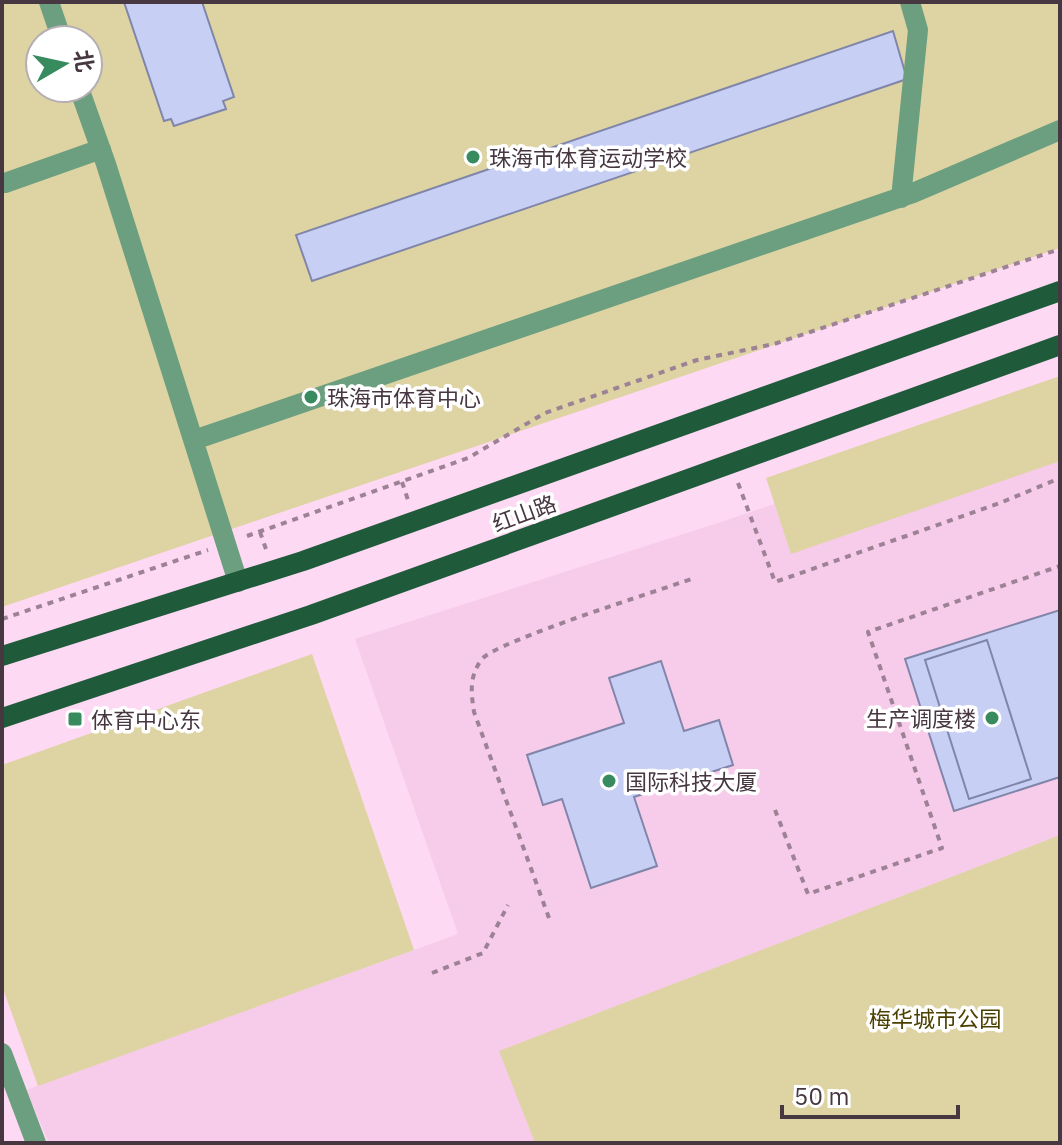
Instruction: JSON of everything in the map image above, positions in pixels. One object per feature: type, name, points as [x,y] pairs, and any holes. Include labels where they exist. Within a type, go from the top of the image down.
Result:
[{"type":"main road","name":"红山路","points":[[2,656],[303,561],[1060,291]]},
{"type":"main road","name":"红山路","points":[[2,718],[311,615],[1060,345]]},
{"type":"street","points":[[49,2],[57,24]]},
{"type":"street","points":[[901,198],[918,30],[910,2]]},
{"type":"street","points":[[85,104],[238,582]]},
{"type":"street","points":[[194,440],[901,198],[1060,130]]},
{"type":"street","points":[[5,183],[101,149]]},
{"type":"street","points":[[2,1053],[36,1143]]},
{"type":"path","points":[[2,619],[468,458],[524,424],[572,403],[697,360],[774,344],[1060,249]]},
{"type":"path","points":[[730,464],[775,582],[1000,503],[1060,478]]},
{"type":"path","points":[[775,810],[808,894],[942,848],[868,632],[1060,566]]},
{"type":"path","points":[[549,918],[474,712],[472,675],[484,656],[515,641],[694,578]]},
{"type":"path","points":[[432,973],[483,953],[508,905]]},
{"type":"shaded area","points":[[1060,408],[1060,835],[500,1051],[535,1143],[49,1143],[26,1090],[458,934],[355,639],[721,522]]},
{"type":"green space","name":"珠海市体育中心","points":[[2,2],[1060,2],[1060,248],[2,607]]},
{"type":"green space","points":[[1060,376],[1060,461],[791,554],[766,478]]},
{"type":"green space","points":[[312,654],[414,950],[38,1086],[2,986],[2,765]]},
{"type":"green space","name":"梅华城市公园","points":[[1060,835],[1060,1143],[535,1143],[499,1051]]},
{"type":"building","points":[[124,2],[202,2],[234,97],[223,101],[226,109],[174,126],[171,119],[164,121]]},
{"type":"building","points":[[893,31],[907,79],[312,281],[296,235]]},
{"type":"building","name":"生产调度楼","points":[[1060,610],[1060,777],[954,811],[905,659]]},
{"type":"building","points":[[987,640],[1031,779],[969,799],[925,660]]},
{"type":"building","name":"国际科技大厦","points":[[661,661],[684,731],[719,720],[733,765],[634,797],[657,866],[591,888],[562,799],[543,805],[527,755],[624,723],[609,678]]},
{"type":"place","name":"珠海市体育运动学校","points":[[473,157]]},
{"type":"place","name":"珠海市体育中心","points":[[311,397]]},
{"type":"place","name":"生产调度楼","points":[[992,718]]},
{"type":"place","name":"体育中心东","points":[[75,719]]},
{"type":"place","name":"国际科技大厦","points":[[609,781]]}]
